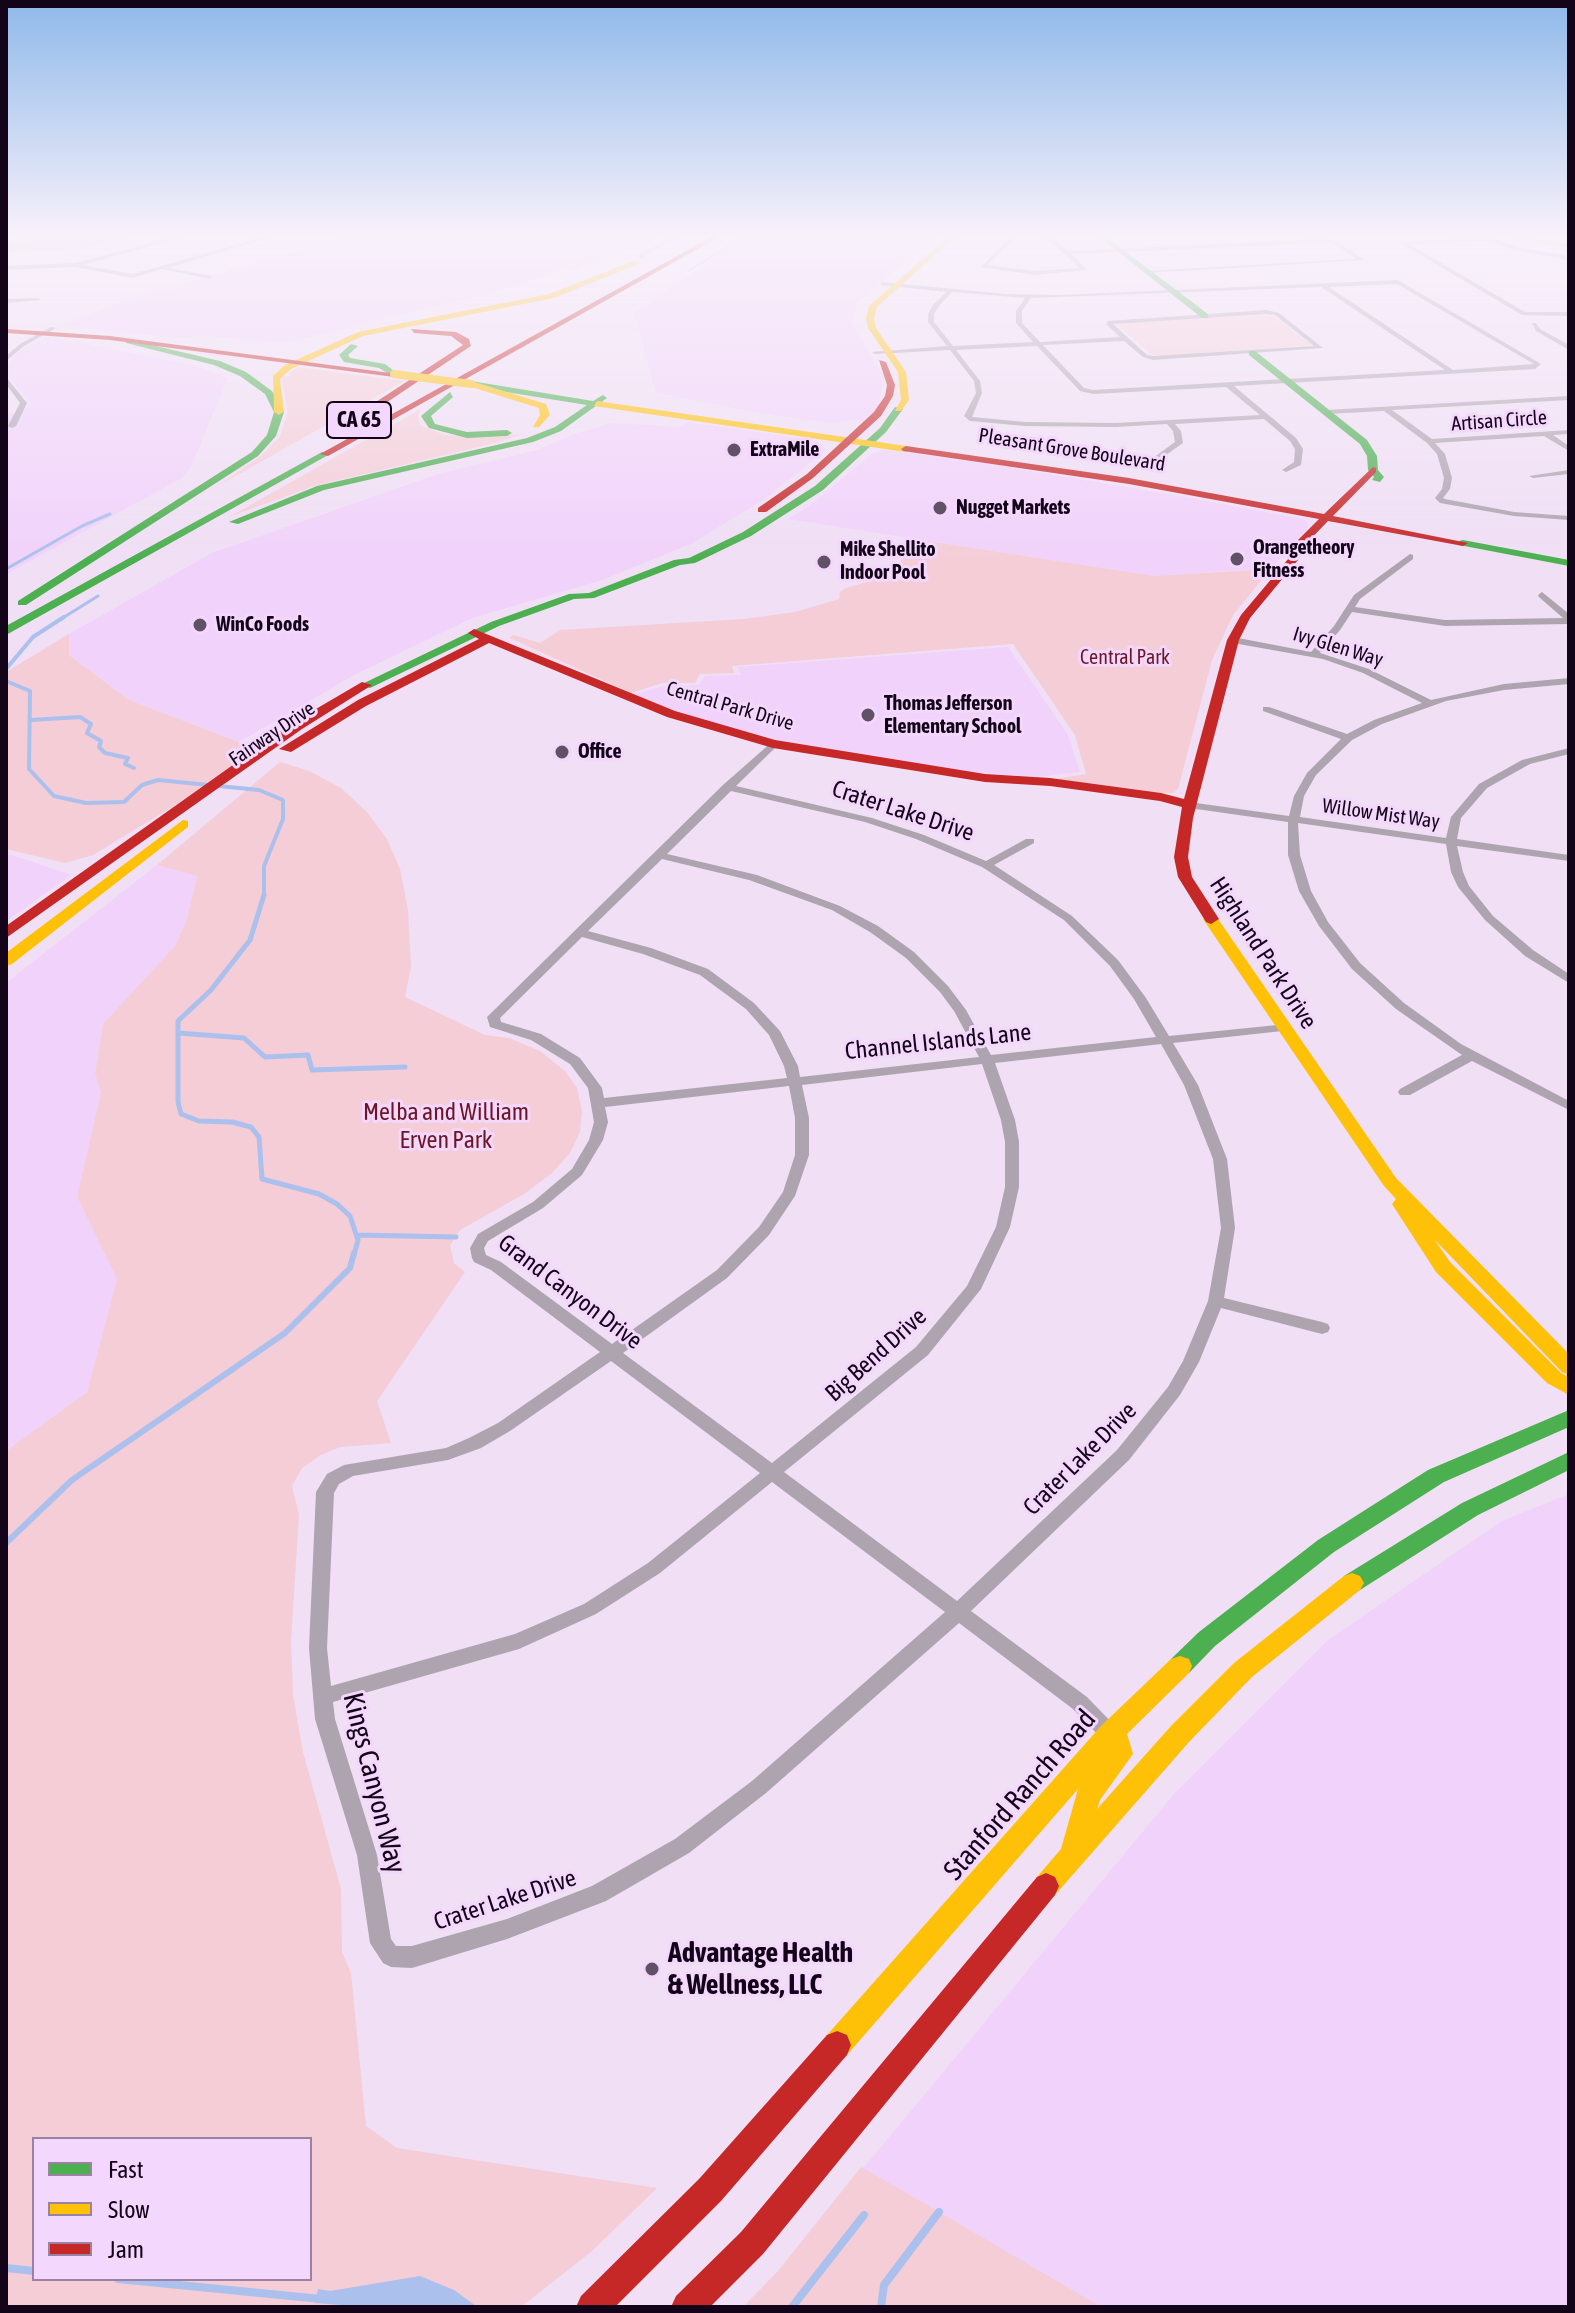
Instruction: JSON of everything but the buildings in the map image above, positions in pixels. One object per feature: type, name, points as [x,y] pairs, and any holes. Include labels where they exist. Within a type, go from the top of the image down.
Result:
[{"type":"main road","points":[[141,344],[217,363],[243,374],[269,393],[279,412]]},
{"type":"main road","points":[[154,344],[309,362],[339,344]]},
{"type":"main road","points":[[192,344],[493,389],[543,406],[545,415],[536,425]]},
{"type":"main road","points":[[14,608],[247,460],[271,436],[279,412],[276,378],[282,371],[359,344]]},
{"type":"main road","points":[[325,438],[458,353],[466,344]]},
{"type":"main road","name":"CA 65","points":[[14,608],[497,344]]},
{"type":"main road","name":"CA 65","points":[[6,631],[524,344]]},
{"type":"main road","name":"Fairway Drive","points":[[6,933],[204,801],[341,698],[392,670],[482,636],[573,596],[590,596],[684,562],[767,523],[819,488],[863,438],[883,408],[891,385],[879,344]]},
{"type":"main road","points":[[354,346],[343,355],[347,360],[382,366],[394,374]]},
{"type":"main road","name":"Highland Park Drive","points":[[1252,353],[1364,442],[1372,456],[1373,470],[1379,477],[1295,549],[1294,558],[1245,617],[1233,640],[1181,839],[1185,877],[1282,1027],[1390,1182],[1432,1254],[1554,1378],[1569,1387]]},
{"type":"main road","points":[[500,357],[494,365],[431,410],[426,416],[427,422],[444,431],[467,435],[504,433],[536,425],[586,399]]},
{"type":"main road","name":"Pleasant Grove Boulevard","points":[[493,389],[586,399],[1180,482],[1569,563]]},
{"type":"main road","points":[[46,609],[296,496],[364,476],[530,440],[558,429],[586,399]]},
{"type":"main road","name":"Fairway Drive","points":[[684,562],[718,544],[713,539],[778,500],[863,438]]},
{"type":"main road","name":"Pleasant Grove Boulevard","points":[[863,438],[1569,554]]},
{"type":"main road","points":[[1101,476],[1112,473],[1180,482]]},
{"type":"main road","points":[[713,539],[734,536],[767,523]]},
{"type":"main road","name":"Central Park Drive","points":[[482,636],[671,714],[773,744],[985,778],[1133,793],[1189,805]]},
{"type":"main road","name":"Fairway Drive","points":[[6,961],[204,801]]},
{"type":"main road","name":"Highland Park Drive","points":[[1390,1182],[1569,1367]]},
{"type":"main road","name":"Stanford Ranch Road","points":[[592,2307],[710,2190],[1110,1734],[1207,1639],[1326,1546],[1436,1476],[1569,1418]]},
{"type":"main road","points":[[687,2307],[752,2243],[1073,1854],[1180,1734],[1243,1670],[1361,1576],[1444,1524],[1569,1460]]},
{"type":"main road","points":[[1073,1854],[1088,1795],[1120,1754],[1118,1742],[1110,1734]]},
{"type":"street","points":[[6,359],[24,344]]},
{"type":"street","points":[[948,344],[977,381],[979,393],[968,416],[975,421],[1082,426],[1266,417]]},
{"type":"street","points":[[882,352],[1039,344],[1086,392],[1538,364],[1504,344]]},
{"type":"street","points":[[1132,344],[1145,356],[1153,358],[1321,347],[1317,344]]},
{"type":"street","points":[[1411,344],[1452,371]]},
{"type":"street","points":[[6,379],[24,403],[12,426]]},
{"type":"street","points":[[1227,384],[1299,449],[1298,463],[1286,470]]},
{"type":"street","name":"Artisan Circle","points":[[1327,412],[1569,398]]},
{"type":"street","points":[[1386,409],[1430,441],[1446,466],[1446,489],[1439,498],[1443,501],[1514,514],[1566,518],[1569,530]]},
{"type":"street","points":[[1156,460],[1179,443],[1180,438],[1169,422]]},
{"type":"street","name":"Artisan Circle","points":[[1430,441],[1569,432]]},
{"type":"street","points":[[1546,434],[1569,449]]},
{"type":"street","points":[[1533,476],[1569,472]]},
{"type":"street","points":[[1314,654],[1364,591],[1410,557]]},
{"type":"street","points":[[1542,595],[1569,620]]},
{"type":"street","points":[[1348,609],[1445,623],[1569,620]]},
{"type":"street","name":"Ivy Glen Way","points":[[1233,640],[1314,654],[1366,671],[1428,702]]},
{"type":"street","points":[[1569,681],[1504,687],[1428,702],[1391,716],[1348,738],[1312,773],[1299,796],[1292,820],[1294,855],[1312,907],[1356,966],[1400,1006],[1471,1056],[1569,1106]]},
{"type":"street","points":[[1266,709],[1348,738]]},
{"type":"street","points":[[599,1103],[595,1088],[575,1061],[563,1051],[493,1021],[498,1010],[773,744]]},
{"type":"street","points":[[1569,751],[1526,762],[1483,786],[1456,817],[1451,842],[1457,872],[1464,887],[1489,918],[1529,953],[1569,979]]},
{"type":"street","name":"Crater Lake Drive","points":[[391,1956],[412,1957],[507,1929],[577,1903],[643,1871],[682,1846],[798,1755],[957,1612],[1123,1455],[1153,1421],[1191,1362],[1216,1301],[1228,1228],[1223,1171],[1202,1107],[1127,979],[1084,932],[1049,904],[986,865],[920,837],[868,820],[727,787]]},
{"type":"street","name":"Willow Mist Way","points":[[1189,805],[1569,858]]},
{"type":"street","points":[[986,865],[1030,841]]},
{"type":"street","name":"Big Bend Drive","points":[[322,1697],[504,1646],[590,1609],[654,1568],[922,1351],[960,1308],[986,1268],[1003,1227],[1012,1187],[1008,1120],[986,1059],[960,1010],[944,989],[910,955],[874,929],[789,888],[659,855]]},
{"type":"street","points":[[580,933],[663,956],[704,972],[750,1006],[775,1034],[794,1081],[802,1118],[802,1155],[790,1193],[779,1212],[746,1252],[722,1274],[610,1353]]},
{"type":"street","name":"Channel Islands Lane","points":[[599,1103],[1282,1027]]},
{"type":"street","points":[[1405,1092],[1471,1056]]},
{"type":"street","name":"Grand Canyon Drive","points":[[599,1103],[601,1122],[596,1140],[577,1172],[538,1205],[483,1238],[477,1248],[479,1258],[496,1266],[1080,1703],[1110,1734]]},
{"type":"street","points":[[1216,1301],[1322,1328]]},
{"type":"street","name":"Kings Canyon Way","points":[[391,1956],[381,1943],[367,1855],[334,1757],[322,1697],[318,1648],[325,1492],[333,1479],[350,1470],[448,1454],[475,1443],[504,1427],[610,1353]]},
{"type":"shaded area","points":[[31,344],[86,344],[193,365],[228,378],[191,467],[182,478],[6,574],[6,414],[23,412],[31,404],[9,377],[8,367],[17,352]]},
{"type":"shaded area","points":[[643,344],[864,344],[884,376],[879,406],[866,422],[830,423],[771,415],[656,393]]},
{"type":"shaded area","points":[[687,422],[817,440],[826,450],[763,500],[691,544],[602,580],[472,618],[354,675],[239,742],[129,700],[69,655],[69,634],[212,553],[438,474],[537,450],[574,434],[612,423],[681,427]]},
{"type":"shaded area","points":[[887,450],[1197,499],[1298,518],[1307,521],[1308,528],[1271,568],[1154,576],[787,519],[808,507],[873,453]]},
{"type":"shaded area","name":"Thomas Jefferson Elementary School","points":[[1008,647],[1068,735],[1080,772],[1037,777],[967,772],[814,751],[691,718],[634,695],[660,687],[699,685],[705,676],[741,675],[738,667]]},
{"type":"shaded area","points":[[6,853],[71,875],[6,921]]},
{"type":"shaded area","points":[[157,865],[197,876],[187,919],[175,946],[103,1024],[95,1074],[101,1092],[77,1197],[117,1279],[87,1392],[6,1451],[6,983]]},
{"type":"shaded area","points":[[1569,1494],[1569,2307],[743,2307],[778,2271],[1175,1793],[1328,1640],[1502,1521]]},
{"type":"green space","points":[[1139,344],[1312,345],[1161,356],[1151,354]]},
{"type":"green space","points":[[298,367],[404,381],[218,486],[262,455],[280,436],[288,412],[283,376],[290,377],[289,373]]},
{"type":"green space","points":[[421,409],[418,416],[420,425],[445,435],[500,437],[526,433],[314,486],[229,517]]},
{"type":"green space","name":"Central Park","points":[[928,541],[1154,576],[1253,570],[1267,573],[1233,615],[1212,660],[1178,789],[1173,793],[1160,793],[1055,779],[1086,774],[1075,735],[1013,644],[732,666],[734,673],[700,674],[695,683],[662,683],[631,693],[510,638],[513,635],[540,643],[560,630],[744,619],[795,612],[839,599],[840,592],[846,588],[874,580]]},
{"type":"green space","points":[[69,634],[69,655],[129,700],[239,742],[244,757],[177,804],[93,855],[65,863],[6,849],[6,672]]},
{"type":"green space","name":"Melba and William Erven Park","points":[[280,762],[309,771],[341,788],[367,812],[387,839],[400,869],[408,910],[411,966],[405,997],[485,1035],[509,1038],[540,1051],[566,1072],[577,1088],[582,1111],[580,1132],[570,1153],[552,1173],[524,1194],[460,1230],[450,1245],[454,1263],[465,1272],[377,1401],[391,1443],[340,1447],[321,1455],[302,1468],[292,1486],[299,1515],[291,1640],[293,1695],[303,1752],[341,1889],[342,1952],[351,1973],[366,2126],[397,2148],[657,2188],[592,2251],[521,2307],[6,2307],[6,1451],[87,1392],[117,1279],[77,1197],[101,1092],[95,1074],[103,1024],[175,946],[187,919],[197,876],[157,865]]},
{"type":"green space","points":[[861,2167],[1101,2307],[743,2307],[778,2271]]},
{"type":"water","points":[[420,2276],[454,2290],[476,2306],[366,2307],[315,2303],[318,2289],[330,2291]]},
{"type":"waterway","points":[[6,569],[82,526],[110,514]]},
{"type":"waterway","points":[[61,619],[98,596]]},
{"type":"waterway","points":[[6,669],[33,637],[64,617]]},
{"type":"waterway","points":[[6,681],[30,691],[29,769],[54,796],[86,803],[124,802],[142,785],[158,780],[259,790],[283,800],[283,819],[264,866],[264,895]]},
{"type":"waterway","points":[[31,720],[80,717],[91,724],[87,733],[101,741],[99,747],[105,753],[128,758],[125,764],[134,768]]},
{"type":"waterway","points":[[178,1033],[178,1021],[211,990],[250,940],[264,895]]},
{"type":"waterway","points":[[178,1033],[244,1038],[265,1057],[308,1055],[312,1070],[405,1067]]},
{"type":"waterway","points":[[178,1033],[178,1102],[181,1114],[199,1121],[232,1122],[251,1127],[259,1137],[262,1179],[319,1194],[337,1204],[350,1216],[358,1240],[354,1255]]},
{"type":"waterway","points":[[357,1235],[456,1237]]},
{"type":"waterway","points":[[6,1543],[72,1480],[285,1333],[350,1268],[354,1253]]},
{"type":"waterway","points":[[881,2307],[884,2285],[939,2212]]},
{"type":"waterway","points":[[792,2307],[864,2215]]},
{"type":"waterway","points":[[6,2268],[32,2271]]},
{"type":"waterway","points":[[138,2281],[321,2299]]},
{"type":"traffic: fast","points":[[141,344],[217,363],[243,374],[269,393],[279,412]]},
{"type":"traffic: fast","points":[[354,346],[343,355],[347,360],[382,366],[394,374]]},
{"type":"traffic: fast","points":[[1252,353],[1364,442],[1372,456],[1373,470],[1379,477],[1377,480]]},
{"type":"traffic: fast","points":[[471,384],[597,404]]},
{"type":"traffic: fast","points":[[450,395],[426,416],[432,426],[467,435],[507,433]]},
{"type":"traffic: fast","points":[[234,522],[321,488],[530,440],[558,429],[603,398]]},
{"type":"traffic: fast","points":[[366,685],[495,624],[573,596],[590,596],[678,562],[691,561],[747,534],[819,488],[883,430],[898,409]]},
{"type":"traffic: fast","points":[[22,603],[255,454],[271,436],[279,412]]},
{"type":"traffic: fast","points":[[6,631],[325,454]]},
{"type":"traffic: fast","points":[[1463,543],[1569,563]]},
{"type":"traffic: fast","points":[[1180,1666],[1207,1639],[1326,1546],[1436,1476],[1569,1418]]},
{"type":"traffic: fast","points":[[1352,1583],[1470,1509],[1569,1460]]},
{"type":"traffic: slow","points":[[279,412],[276,378],[288,367],[339,344]]},
{"type":"traffic: slow","points":[[883,344],[902,372],[905,400],[898,409]]},
{"type":"traffic: slow","points":[[394,374],[471,384]]},
{"type":"traffic: slow","points":[[471,384],[543,406],[545,415],[536,425]]},
{"type":"traffic: slow","points":[[597,404],[906,449]]},
{"type":"traffic: slow","points":[[6,961],[183,824]]},
{"type":"traffic: slow","points":[[1211,919],[1390,1182],[1569,1367]]},
{"type":"traffic: slow","points":[[1401,1204],[1443,1267],[1554,1378],[1569,1387]]},
{"type":"traffic: slow","points":[[1046,1886],[1180,1734],[1243,1670],[1352,1583]]},
{"type":"traffic: slow","points":[[837,2045],[1110,1734],[1180,1666]]},
{"type":"traffic: slow","points":[[1074,1849],[1088,1795],[1120,1754],[1118,1742],[1110,1734]]},
{"type":"traffic: jam","points":[[157,344],[394,374]]},
{"type":"traffic: jam","points":[[365,413],[467,344]]},
{"type":"traffic: jam","points":[[325,454],[523,344]]},
{"type":"traffic: jam","points":[[762,510],[810,476],[878,414],[889,396],[891,385],[882,362]]},
{"type":"traffic: jam","points":[[906,449],[1129,481],[1463,543]]},
{"type":"traffic: jam","points":[[1211,919],[1185,877],[1181,857],[1186,818],[1233,640],[1245,617],[1294,558],[1295,549],[1373,470]]},
{"type":"traffic: jam","points":[[474,633],[671,714],[773,744],[985,778],[1050,782],[1161,797],[1189,805]]},
{"type":"traffic: jam","points":[[286,749],[362,703],[490,638]]},
{"type":"traffic: jam","points":[[6,933],[297,726],[366,685]]},
{"type":"traffic: jam","points":[[687,2307],[752,2243],[1046,1886]]},
{"type":"traffic: jam","points":[[592,2307],[710,2190],[837,2045]]},
{"type":"place","name":"ExtraMile","points":[[734,450]]},
{"type":"place","name":"Nugget Markets","points":[[940,508]]},
{"type":"place","name":"Orangetheory Fitness","points":[[1237,559]]},
{"type":"place","name":"Mike Shellito Indoor Pool","points":[[824,562]]},
{"type":"place","name":"WinCo Foods","points":[[200,625]]},
{"type":"place","name":"Thomas Jefferson Elementary School","points":[[868,715]]},
{"type":"place","name":"Office","points":[[562,752]]},
{"type":"place","name":"Advantage Health & Wellness, LLC","points":[[652,1969]]}]
